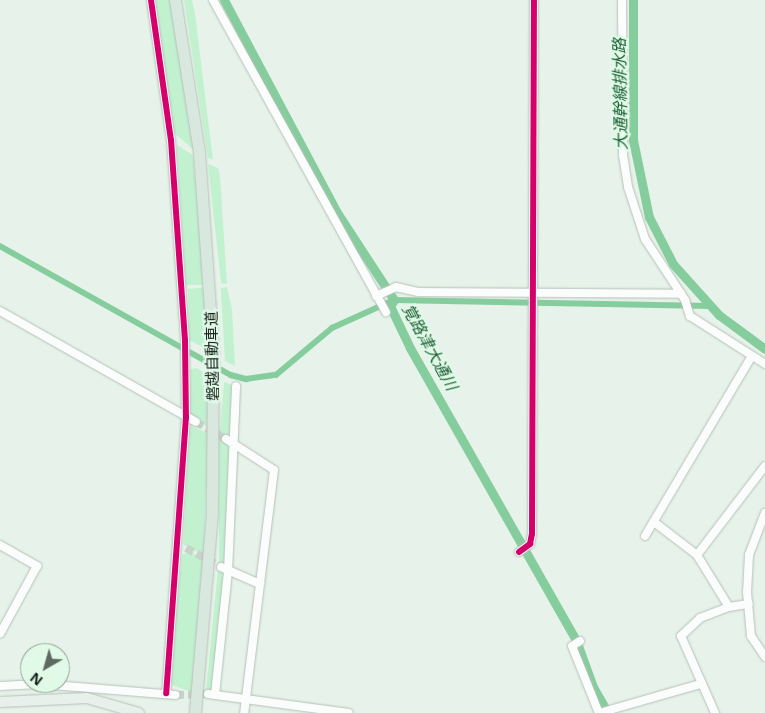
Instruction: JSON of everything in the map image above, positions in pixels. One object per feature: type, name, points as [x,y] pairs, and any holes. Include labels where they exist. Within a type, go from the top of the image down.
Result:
[{"type":"highway","name":"磐越自動車道","points":[[175,0],[199,152],[213,352],[208,575],[194,713]]},
{"type":"main road","points":[[0,702],[87,698],[139,713]]},
{"type":"street","points":[[151,0],[171,140],[185,343],[186,417],[166,694]]},
{"type":"street","points":[[213,0],[386,312]]},
{"type":"street","points":[[523,549],[532,308],[534,0]]},
{"type":"street","points":[[622,0],[623,155],[628,187],[645,238],[683,297],[689,312],[765,364]]},
{"type":"street","points":[[378,296],[393,288],[418,292],[683,297]]},
{"type":"street","points":[[0,311],[196,422]]},
{"type":"street","points":[[646,536],[752,356]]},
{"type":"street","points":[[236,386],[235,444],[228,571],[211,695],[349,713]]},
{"type":"street","points":[[226,439],[274,470],[244,713]]},
{"type":"street","points":[[697,555],[765,466]]},
{"type":"street","points":[[765,513],[749,555],[751,636],[765,657]]},
{"type":"street","points":[[654,522],[697,555],[728,606]]},
{"type":"street","points":[[178,544],[186,548]]},
{"type":"street","points":[[0,545],[37,566],[0,634]]},
{"type":"street","points":[[221,567],[260,584]]},
{"type":"street","points":[[715,713],[700,684],[681,636],[700,618],[728,606],[749,604]]},
{"type":"street","points":[[577,643],[582,678],[600,713],[700,684]]},
{"type":"street","points":[[0,686],[40,684],[176,695]]},
{"type":"green space","points":[[155,0],[172,0],[194,150],[174,133]]},
{"type":"green space","points":[[184,0],[192,0],[195,14],[213,160],[208,158]]},
{"type":"green space","points":[[177,145],[193,155],[205,285],[186,285]]},
{"type":"green space","points":[[208,164],[218,168],[220,176],[227,284],[221,283]]},
{"type":"green space","points":[[207,287],[210,351],[189,340],[188,289]]},
{"type":"green space","points":[[227,287],[232,309],[235,366],[225,361],[221,288]]},
{"type":"green space","points":[[196,368],[209,375],[208,427],[190,417],[189,370]]},
{"type":"green space","points":[[224,382],[235,386],[233,439],[220,432]]},
{"type":"green space","points":[[190,426],[208,433],[204,556],[183,544]]},
{"type":"green space","points":[[219,440],[230,446],[227,569],[219,564]]},
{"type":"green space","points":[[189,551],[204,559],[192,692],[169,684],[182,555]]},
{"type":"green space","points":[[218,568],[227,573],[213,692],[206,691]]},
{"type":"waterway","name":"覚路津大通川","points":[[224,0],[336,211],[394,300],[390,306],[410,348],[576,640],[593,687],[608,713]]},
{"type":"waterway","name":"大通幹線排水路","points":[[633,0],[633,140],[649,217],[673,264],[719,315],[765,349]]},
{"type":"waterway","points":[[0,246],[231,375],[246,379],[276,375],[332,328],[394,300],[711,306]]},
{"type":"tunnel","points":[[196,422],[226,439]]},
{"type":"tunnel","points":[[186,548],[221,567]]},
{"type":"tunnel","points":[[176,695],[208,694]]},
{"type":"cycle path","points":[[151,0],[171,140],[185,340],[186,417],[166,693]]},
{"type":"cycle path","points":[[519,552],[530,544],[532,534],[534,0]]}]
